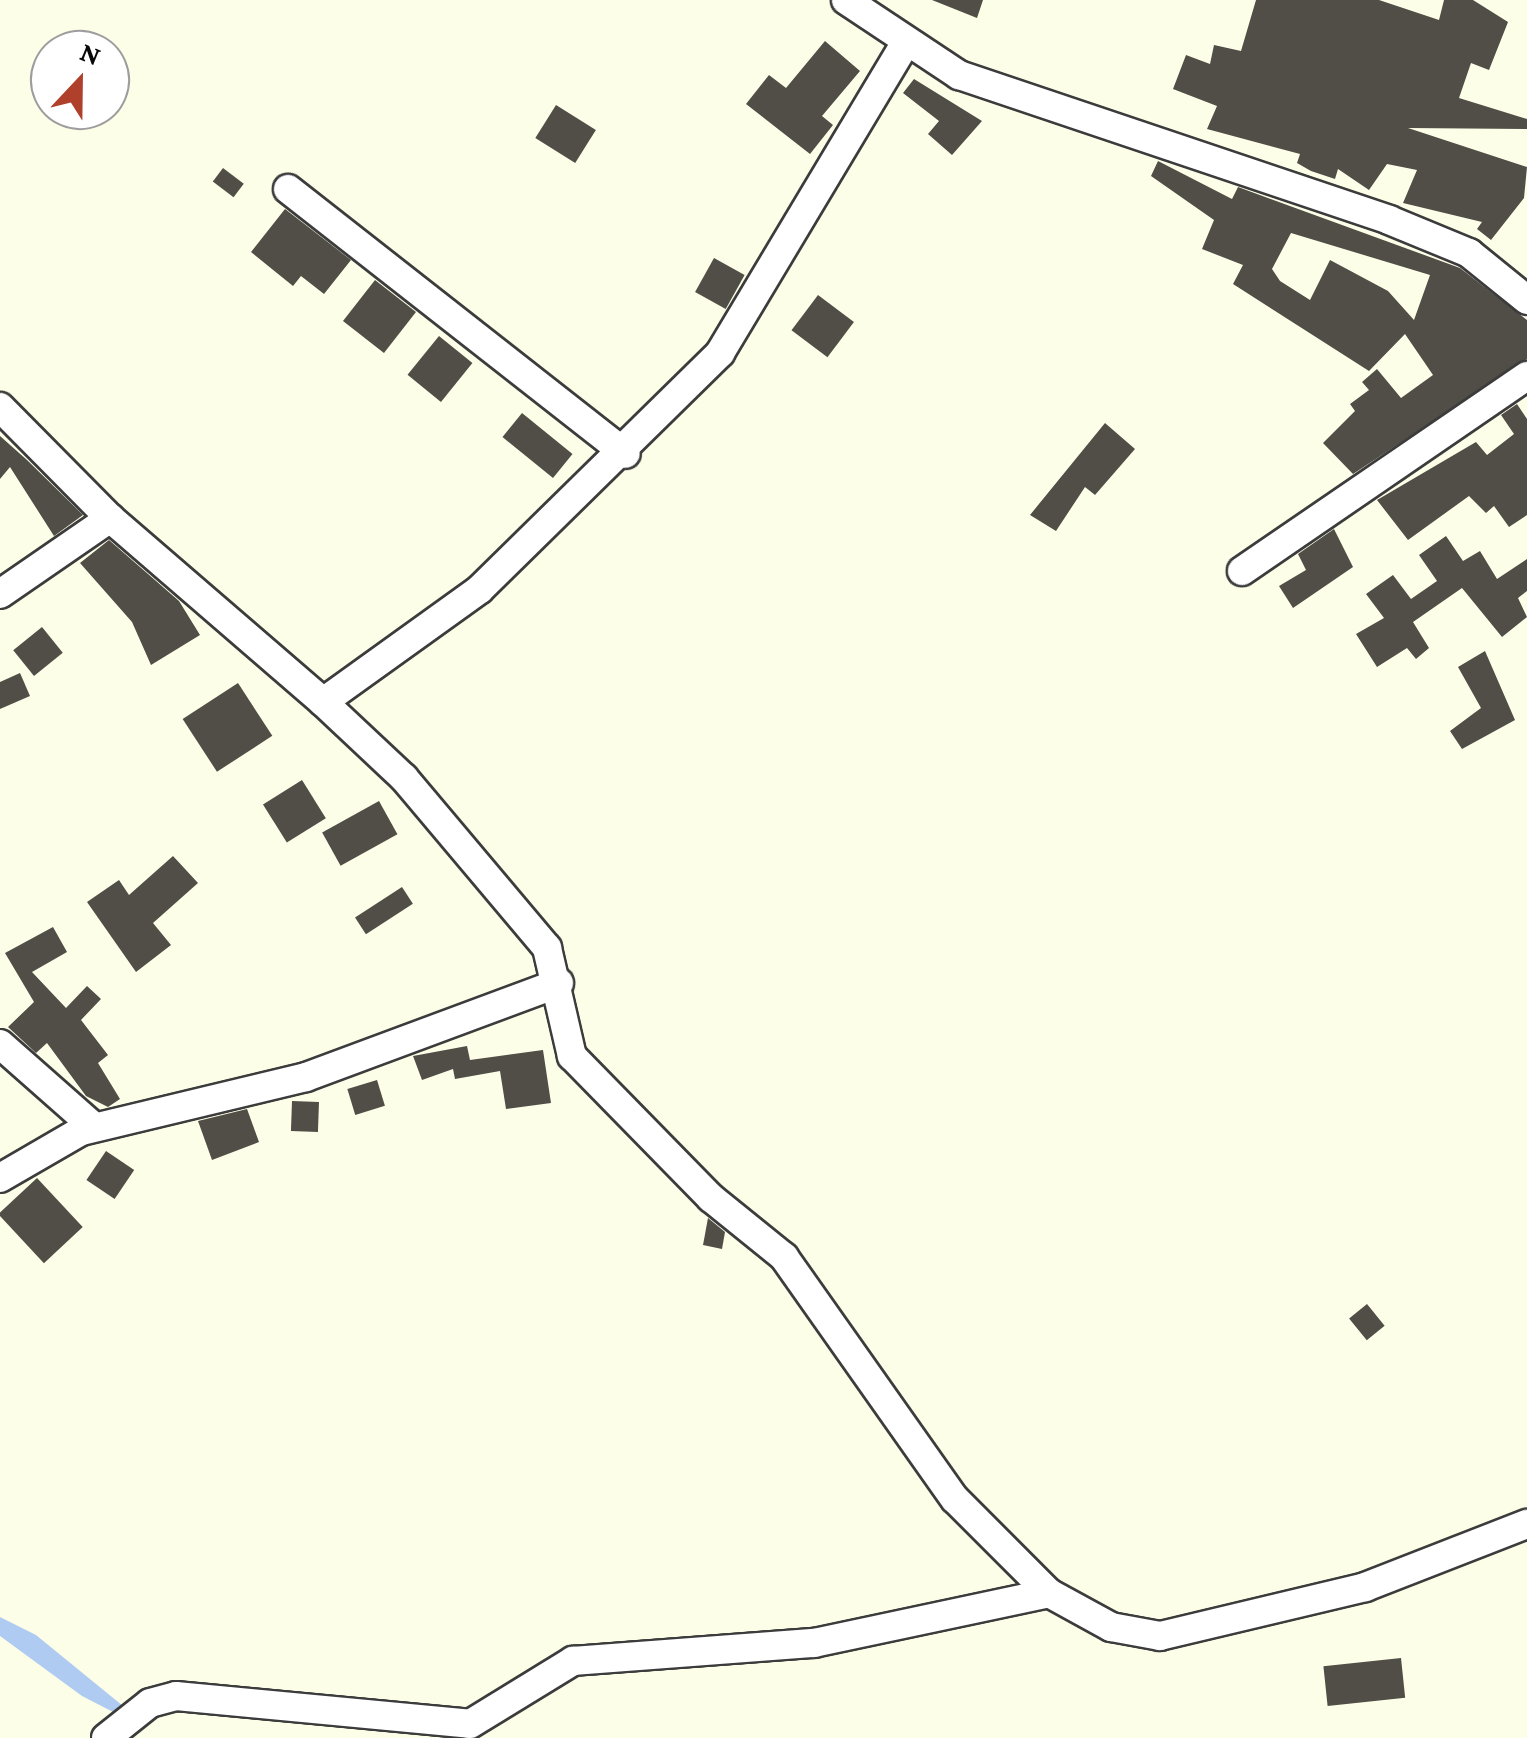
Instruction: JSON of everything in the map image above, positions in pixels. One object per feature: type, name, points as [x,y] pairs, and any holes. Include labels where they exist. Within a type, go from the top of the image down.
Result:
[{"type":"street","points":[[846,0],[904,46],[959,75],[1402,225],[1468,252],[1525,295]]},
{"type":"street","points":[[322,702],[480,589],[626,454],[720,353],[904,46]]},
{"type":"street","points":[[288,190],[626,454]]},
{"type":"street","points":[[1242,570],[1527,376]]},
{"type":"street","points":[[0,407],[110,518],[404,778],[520,913],[559,983],[572,1056],[711,1198],[784,1257],[955,1499],[1049,1593],[1112,1627],[1160,1636],[1366,1587],[1527,1524]]},
{"type":"street","points":[[0,594],[110,518]]},
{"type":"street","points":[[0,1178],[94,1127],[146,1122],[306,1077],[559,983]]},
{"type":"street","points":[[0,1044],[94,1127]]},
{"type":"street","points":[[106,1738],[150,1702],[176,1696],[470,1724],[573,1661],[814,1644],[1049,1593]]},
{"type":"water","points":[[0,1617],[36,1635],[123,1706],[117,1714],[82,1696],[0,1636]]},
{"type":"building","points":[[932,0],[983,0],[977,18]]},
{"type":"building","points":[[1256,0],[1379,0],[1439,20],[1444,0],[1473,0],[1508,22],[1489,70],[1471,63],[1459,98],[1527,119],[1527,129],[1408,128],[1527,167],[1524,198],[1491,240],[1477,229],[1482,222],[1403,203],[1417,170],[1387,164],[1369,190],[1338,169],[1335,179],[1311,171],[1297,163],[1300,154],[1207,129],[1217,106],[1173,89],[1186,55],[1210,64],[1214,45],[1241,51]]},
{"type":"building","points":[[825,41],[860,71],[822,116],[833,125],[810,154],[746,104],[769,75],[786,88]]},
{"type":"building","points":[[914,79],[982,121],[952,155],[928,134],[939,121],[903,93]]},
{"type":"building","points":[[556,105],[596,130],[575,163],[535,138]]},
{"type":"building","points":[[1158,161],[1232,199],[1238,187],[1460,268],[1527,320],[1527,359],[1353,474],[1323,443],[1355,411],[1350,404],[1369,390],[1362,382],[1377,369],[1401,398],[1433,375],[1405,334],[1369,371],[1233,284],[1243,265],[1202,249],[1214,220],[1151,176]],"holes":[[[1291,233],[1430,275],[1414,320],[1388,291],[1330,260],[1310,300],[1280,281],[1272,269]]]},
{"type":"building","points":[[223,168],[244,184],[234,197],[213,182]]},
{"type":"building","points":[[285,209],[351,260],[324,294],[301,276],[293,286],[251,252]]},
{"type":"building","points":[[714,258],[745,275],[726,309],[695,292]]},
{"type":"building","points":[[375,280],[416,312],[384,353],[343,321]]},
{"type":"building","points":[[818,295],[854,322],[827,357],[792,330]]},
{"type":"building","points":[[439,336],[472,363],[441,402],[408,375]]},
{"type":"building","points":[[1517,404],[1527,419],[1527,515],[1509,527],[1494,506],[1486,513],[1469,496],[1408,540],[1377,500],[1476,442],[1487,455],[1514,434],[1501,415]]},
{"type":"building","points":[[522,413],[573,454],[553,478],[502,437]]},
{"type":"building","points":[[1105,423],[1135,449],[1095,495],[1085,487],[1056,531],[1030,515]]},
{"type":"building","points":[[0,436],[83,515],[54,536],[10,467],[0,479]]},
{"type":"building","points":[[1334,529],[1353,567],[1293,608],[1279,586],[1306,570],[1298,554]]},
{"type":"building","points":[[1446,536],[1463,561],[1480,551],[1497,579],[1527,559],[1527,591],[1518,598],[1527,617],[1502,637],[1462,588],[1413,622],[1429,648],[1416,659],[1407,648],[1377,667],[1356,634],[1384,618],[1366,594],[1393,575],[1411,599],[1437,581],[1419,555]]},
{"type":"building","points":[[109,540],[179,601],[200,635],[151,665],[132,622],[80,563]]},
{"type":"building","points":[[42,627],[63,653],[34,676],[13,650]]},
{"type":"building","points":[[1485,651],[1515,720],[1462,749],[1450,731],[1481,708],[1458,667]]},
{"type":"building","points":[[20,673],[30,696],[0,709],[0,682]]},
{"type":"building","points":[[238,683],[272,736],[217,772],[183,719]]},
{"type":"building","points":[[302,780],[326,818],[287,843],[263,804]]},
{"type":"building","points":[[379,801],[397,834],[341,866],[322,833]]},
{"type":"building","points":[[173,856],[198,883],[153,923],[171,945],[136,972],[87,902],[119,880],[129,895]]},
{"type":"building","points":[[402,887],[413,904],[366,934],[355,917]]},
{"type":"building","points":[[53,927],[67,952],[32,972],[66,1008],[87,986],[101,999],[81,1020],[108,1055],[98,1063],[120,1099],[108,1107],[86,1096],[47,1043],[36,1053],[8,1027],[34,1002],[5,953]]},
{"type":"building","points":[[467,1046],[470,1060],[543,1050],[551,1103],[506,1109],[500,1071],[455,1079],[453,1069],[422,1080],[413,1056]]},
{"type":"building","points":[[377,1080],[385,1106],[355,1115],[347,1089]]},
{"type":"building","points":[[292,1101],[319,1102],[318,1132],[291,1131]]},
{"type":"building","points":[[247,1109],[259,1142],[212,1160],[198,1121]]},
{"type":"building","points":[[106,1151],[134,1170],[115,1199],[86,1180]]},
{"type":"building","points":[[37,1178],[83,1227],[44,1263],[0,1216]]},
{"type":"building","points":[[708,1218],[725,1232],[722,1249],[703,1245]]},
{"type":"building","points":[[1367,1304],[1385,1326],[1367,1340],[1349,1318]]},
{"type":"building","points":[[1401,1658],[1405,1698],[1328,1706],[1323,1666]]}]
